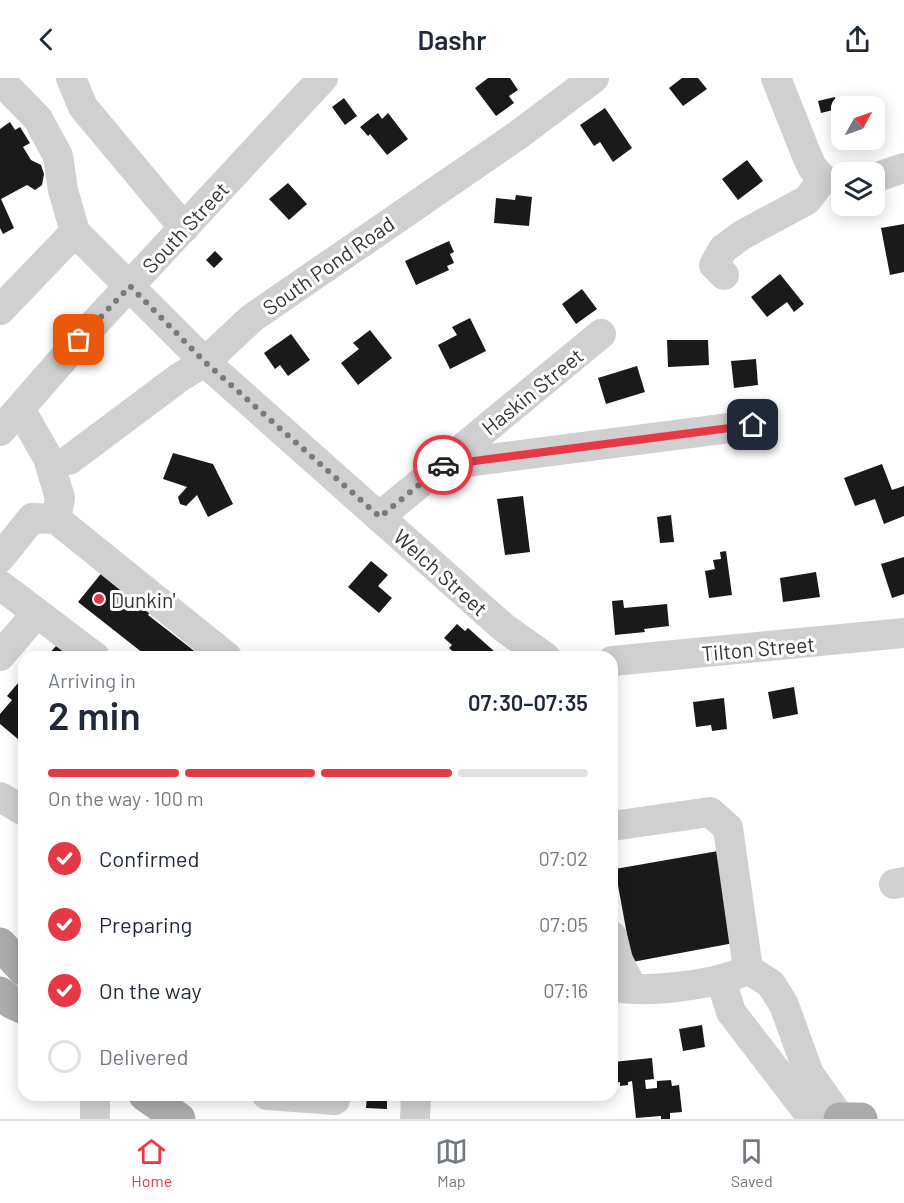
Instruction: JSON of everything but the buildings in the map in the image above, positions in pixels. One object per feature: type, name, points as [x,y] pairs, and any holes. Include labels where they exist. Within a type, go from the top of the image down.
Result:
[{"type":"main road","points":[[0,944],[18,964]]},
{"type":"main road","points":[[0,993],[18,1005]]},
{"type":"main road","points":[[154,1101],[179,1119]]},
{"type":"main road","points":[[841,1119],[861,1119]]},
{"type":"street","points":[[71,78],[83,107],[184,228]]},
{"type":"street","name":"South Street","points":[[0,431],[79,340],[323,78]]},
{"type":"street","name":"South Pond Road","points":[[69,460],[180,377],[205,362],[252,318],[518,135],[594,78]]},
{"type":"street","points":[[776,78],[812,167],[831,179]]},
{"type":"street","points":[[0,80],[38,119],[58,156],[63,190],[75,232],[0,310]]},
{"type":"street","points":[[885,174],[904,168]]},
{"type":"street","points":[[724,275],[714,265],[723,249],[742,235],[807,200],[831,181]]},
{"type":"street","name":"Welch Street","points":[[75,232],[205,362],[503,627],[537,651]]},
{"type":"street","name":"Haskin Street","points":[[380,517],[601,334]]},
{"type":"street","points":[[20,409],[48,458],[60,498],[56,519]]},
{"type":"street","points":[[442,465],[753,425]]},
{"type":"street","points":[[0,558],[32,518],[56,519],[220,651]]},
{"type":"street","points":[[0,585],[87,651]]},
{"type":"street","points":[[0,656],[37,613]]},
{"type":"street","name":"Tilton Street","points":[[618,660],[904,633]]},
{"type":"street","points":[[0,797],[18,808]]},
{"type":"street","points":[[618,825],[710,812],[728,828],[748,969],[771,984],[784,1005],[809,1074],[841,1119]]},
{"type":"street","points":[[618,960],[622,987],[677,987],[721,980],[748,969]]},
{"type":"street","points":[[721,980],[731,1012],[813,1119]]},
{"type":"street","points":[[94,1101],[95,1119]]},
{"type":"street","points":[[308,1101],[335,1105]]},
{"type":"street","points":[[415,1119],[416,1101]]},
{"type":"way so far","points":[[79,340],[130,286],[205,362],[380,517],[443,465]]},
{"type":"place","name":"Dunkin'","points":[[99,599]]},
{"type":"route","points":[[443,465],[753,425]]}]
